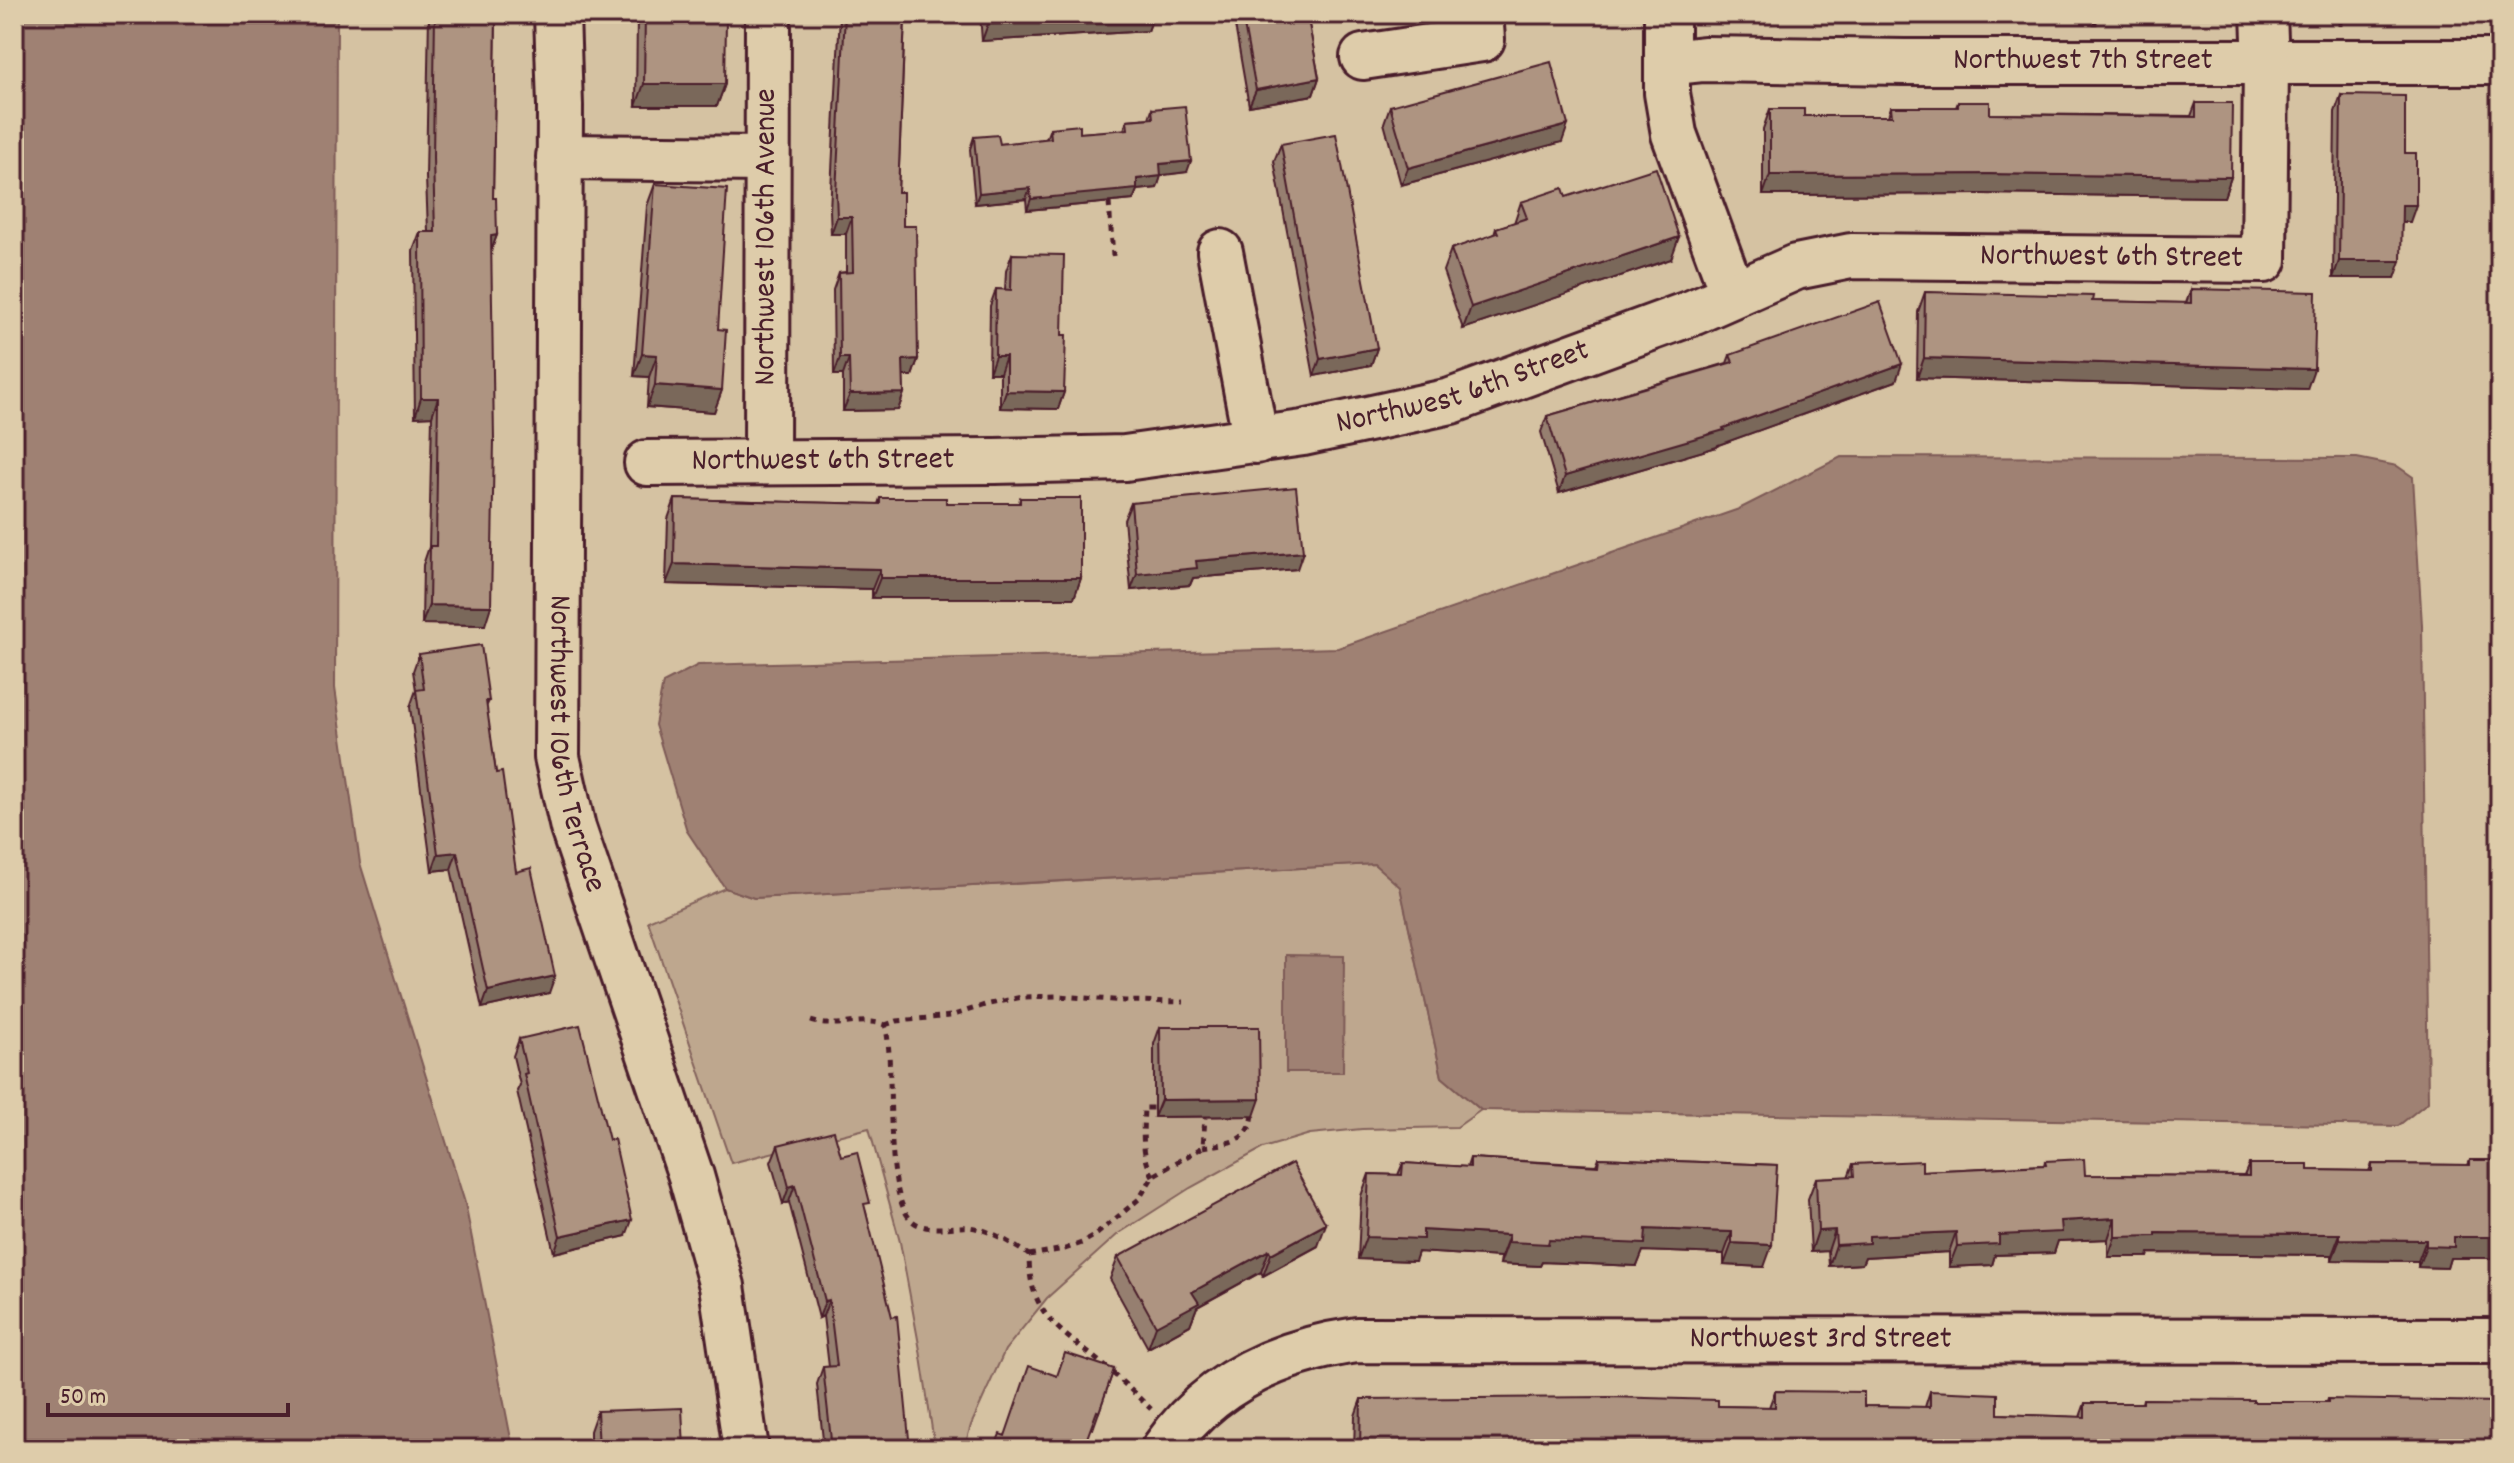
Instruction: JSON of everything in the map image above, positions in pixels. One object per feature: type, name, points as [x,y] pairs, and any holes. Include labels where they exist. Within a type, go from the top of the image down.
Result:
[{"type":"street","name":"Northwest 106th Terrace","points":[[557,14],[557,757],[573,828],[691,1176],[722,1286],[746,1449]]},
{"type":"street","name":"Northwest 106th Avenue","points":[[767,461],[768,14]]},
{"type":"street","points":[[1667,14],[1667,93],[1674,134],[1733,294]]},
{"type":"street","points":[[2264,14],[2266,63]]},
{"type":"street","points":[[1363,57],[1481,26]]},
{"type":"street","name":"Northwest 7th Street","points":[[1667,63],[1704,59],[2500,62]]},
{"type":"street","name":"Northwest 6th Street","points":[[647,463],[1125,458],[1303,433],[1451,401],[1694,312],[1796,267],[1851,256],[2264,260],[2266,63]]},
{"type":"street","points":[[559,157],[767,159]]},
{"type":"street","points":[[1220,252],[1256,441]]},
{"type":"street","name":"Northwest 3rd Street","points":[[1163,1432],[1252,1371],[1321,1345],[1357,1340],[2500,1341]]},
{"type":"path","points":[[1109,203],[1113,256]]},
{"type":"path","points":[[811,1021],[824,1025],[876,1022],[885,1025],[951,1016],[1022,997],[1184,1002]]},
{"type":"path","points":[[885,1025],[891,1050],[894,1175],[909,1219],[919,1225],[983,1230],[1029,1255],[1082,1243],[1139,1199],[1153,1176],[1203,1147],[1243,1137],[1253,1123],[1253,1105]]},
{"type":"path","points":[[1153,1176],[1144,1150],[1144,1108],[1154,1108]]},
{"type":"path","points":[[1203,1147],[1205,1117]]},
{"type":"path","points":[[1029,1255],[1031,1286],[1043,1312],[1107,1368],[1163,1432]]},
{"type":"shaded area","points":[[14,14],[337,14],[335,688],[360,863],[465,1203],[513,1449],[14,1449]]},
{"type":"shaded area","points":[[1841,457],[2357,458],[2397,466],[2413,477],[2422,625],[2428,1102],[2398,1126],[1481,1110],[1442,1077],[1400,887],[1374,864],[754,898],[725,888],[687,831],[655,725],[663,683],[698,665],[1338,648],[1739,509]]},
{"type":"shaded area","points":[[1374,864],[1400,886],[1442,1077],[1481,1110],[1457,1127],[1362,1129],[1310,1134],[1263,1148],[1190,1188],[1118,1234],[1047,1298],[1005,1350],[971,1425],[964,1449],[935,1449],[900,1242],[869,1128],[731,1163],[648,921],[725,888],[754,898]]},
{"type":"shaded area","points":[[1286,955],[1344,956],[1343,1072],[1286,1072]]},
{"type":"building","points":[[435,14],[496,14],[493,198],[496,198],[497,235],[491,236],[494,440],[491,606],[429,605],[430,546],[436,546],[438,398],[421,398],[420,232],[435,232]]},
{"type":"building","points":[[645,14],[719,14],[719,20],[726,20],[725,84],[644,84]]},
{"type":"building","points":[[845,14],[905,14],[898,192],[903,192],[903,226],[916,226],[918,359],[903,360],[904,393],[850,394],[849,358],[840,358],[839,273],[853,272],[852,217],[837,217],[836,193]]},
{"type":"building","points":[[988,14],[1154,14],[988,24]]},
{"type":"building","points":[[1242,14],[1307,14],[1319,78],[1256,90]]},
{"type":"building","points":[[1551,62],[1568,125],[1408,168],[1390,106]]},
{"type":"building","points":[[2341,95],[2405,96],[2405,153],[2416,153],[2416,205],[2402,205],[2401,261],[2339,261]]},
{"type":"building","points":[[1958,102],[1990,102],[1990,114],[2196,117],[2196,103],[2232,103],[2231,177],[1770,175],[1770,109],[1804,109],[1804,116],[1892,116],[1891,107],[1958,107]]},
{"type":"building","points":[[1185,106],[1191,161],[1160,164],[1161,176],[1137,179],[1137,189],[1031,199],[1030,188],[979,193],[974,137],[998,135],[1000,144],[1051,138],[1050,128],[1080,125],[1080,133],[1128,129],[1127,120],[1153,118],[1152,109]]},
{"type":"building","points":[[1336,134],[1377,348],[1320,359],[1281,144]]},
{"type":"building","points":[[1656,168],[1679,237],[1471,307],[1451,249],[1498,233],[1496,228],[1527,218],[1521,202],[1563,188],[1566,197]]},
{"type":"building","points":[[655,184],[727,189],[718,329],[726,330],[722,390],[655,385],[657,355],[642,354]]},
{"type":"building","points":[[1012,254],[1064,255],[1064,392],[1006,391],[1006,356],[995,356],[996,289],[1011,290]]},
{"type":"building","points":[[2191,289],[2316,292],[2314,369],[1924,358],[1925,292],[2093,296],[2092,301],[2191,303]]},
{"type":"building","points":[[1880,302],[1902,364],[1724,430],[1565,476],[1547,416],[1733,362],[1730,355]]},
{"type":"building","points":[[1296,487],[1303,552],[1196,561],[1197,568],[1137,574],[1131,503]]},
{"type":"building","points":[[880,498],[946,498],[946,503],[1020,503],[1020,498],[1081,498],[1081,578],[880,578],[880,569],[674,564],[675,499],[880,504]]},
{"type":"building","points":[[481,645],[496,773],[502,772],[516,872],[531,868],[555,976],[488,991],[457,852],[438,854],[416,690],[424,689],[419,654]]},
{"type":"building","points":[[580,1025],[609,1140],[614,1139],[632,1220],[560,1236],[519,1039]]},
{"type":"building","points":[[1160,1027],[1259,1027],[1260,1099],[1161,1100]]},
{"type":"building","points":[[834,1131],[841,1156],[857,1152],[870,1203],[864,1204],[892,1317],[897,1316],[910,1449],[832,1449],[823,1367],[837,1366],[829,1300],[825,1301],[795,1185],[789,1187],[778,1145]]},
{"type":"building","points":[[1470,1158],[1598,1166],[1599,1158],[1777,1165],[1772,1245],[1732,1243],[1732,1232],[1646,1229],[1645,1244],[1549,1240],[1548,1244],[1508,1242],[1509,1235],[1423,1230],[1423,1239],[1366,1237],[1369,1174],[1402,1175],[1403,1163],[1470,1167]]},
{"type":"building","points":[[2084,1159],[2085,1175],[2249,1176],[2249,1164],[2308,1164],[2308,1170],[2372,1171],[2372,1164],[2470,1165],[2470,1160],[2500,1160],[2500,1237],[2454,1237],[2454,1247],[2426,1246],[2426,1240],[2340,1239],[2340,1234],[2156,1233],[2156,1236],[2115,1237],[2115,1218],[2061,1221],[2062,1232],[1999,1235],[1999,1244],[1957,1246],[1956,1232],[1869,1236],[1869,1243],[1836,1245],[1835,1230],[1818,1231],[1816,1178],[1854,1176],[1853,1164],[1922,1161],[1922,1171],[2046,1165],[2045,1161]]},
{"type":"building","points":[[1292,1163],[1326,1224],[1271,1254],[1269,1250],[1192,1292],[1199,1303],[1156,1326],[1118,1257]]},
{"type":"building","points":[[1065,1353],[1114,1369],[1083,1449],[994,1449],[1000,1434],[1005,1436],[1029,1366],[1057,1376]]},
{"type":"building","points":[[1775,1391],[1864,1392],[1864,1406],[1930,1407],[1930,1391],[1998,1394],[1998,1414],[2085,1417],[2085,1403],[2143,1403],[2143,1399],[2500,1402],[2500,1449],[1360,1449],[1361,1399],[1610,1397],[1718,1400],[1718,1406],[1775,1407]]},
{"type":"building","points":[[682,1408],[684,1449],[599,1449],[597,1411]]}]
